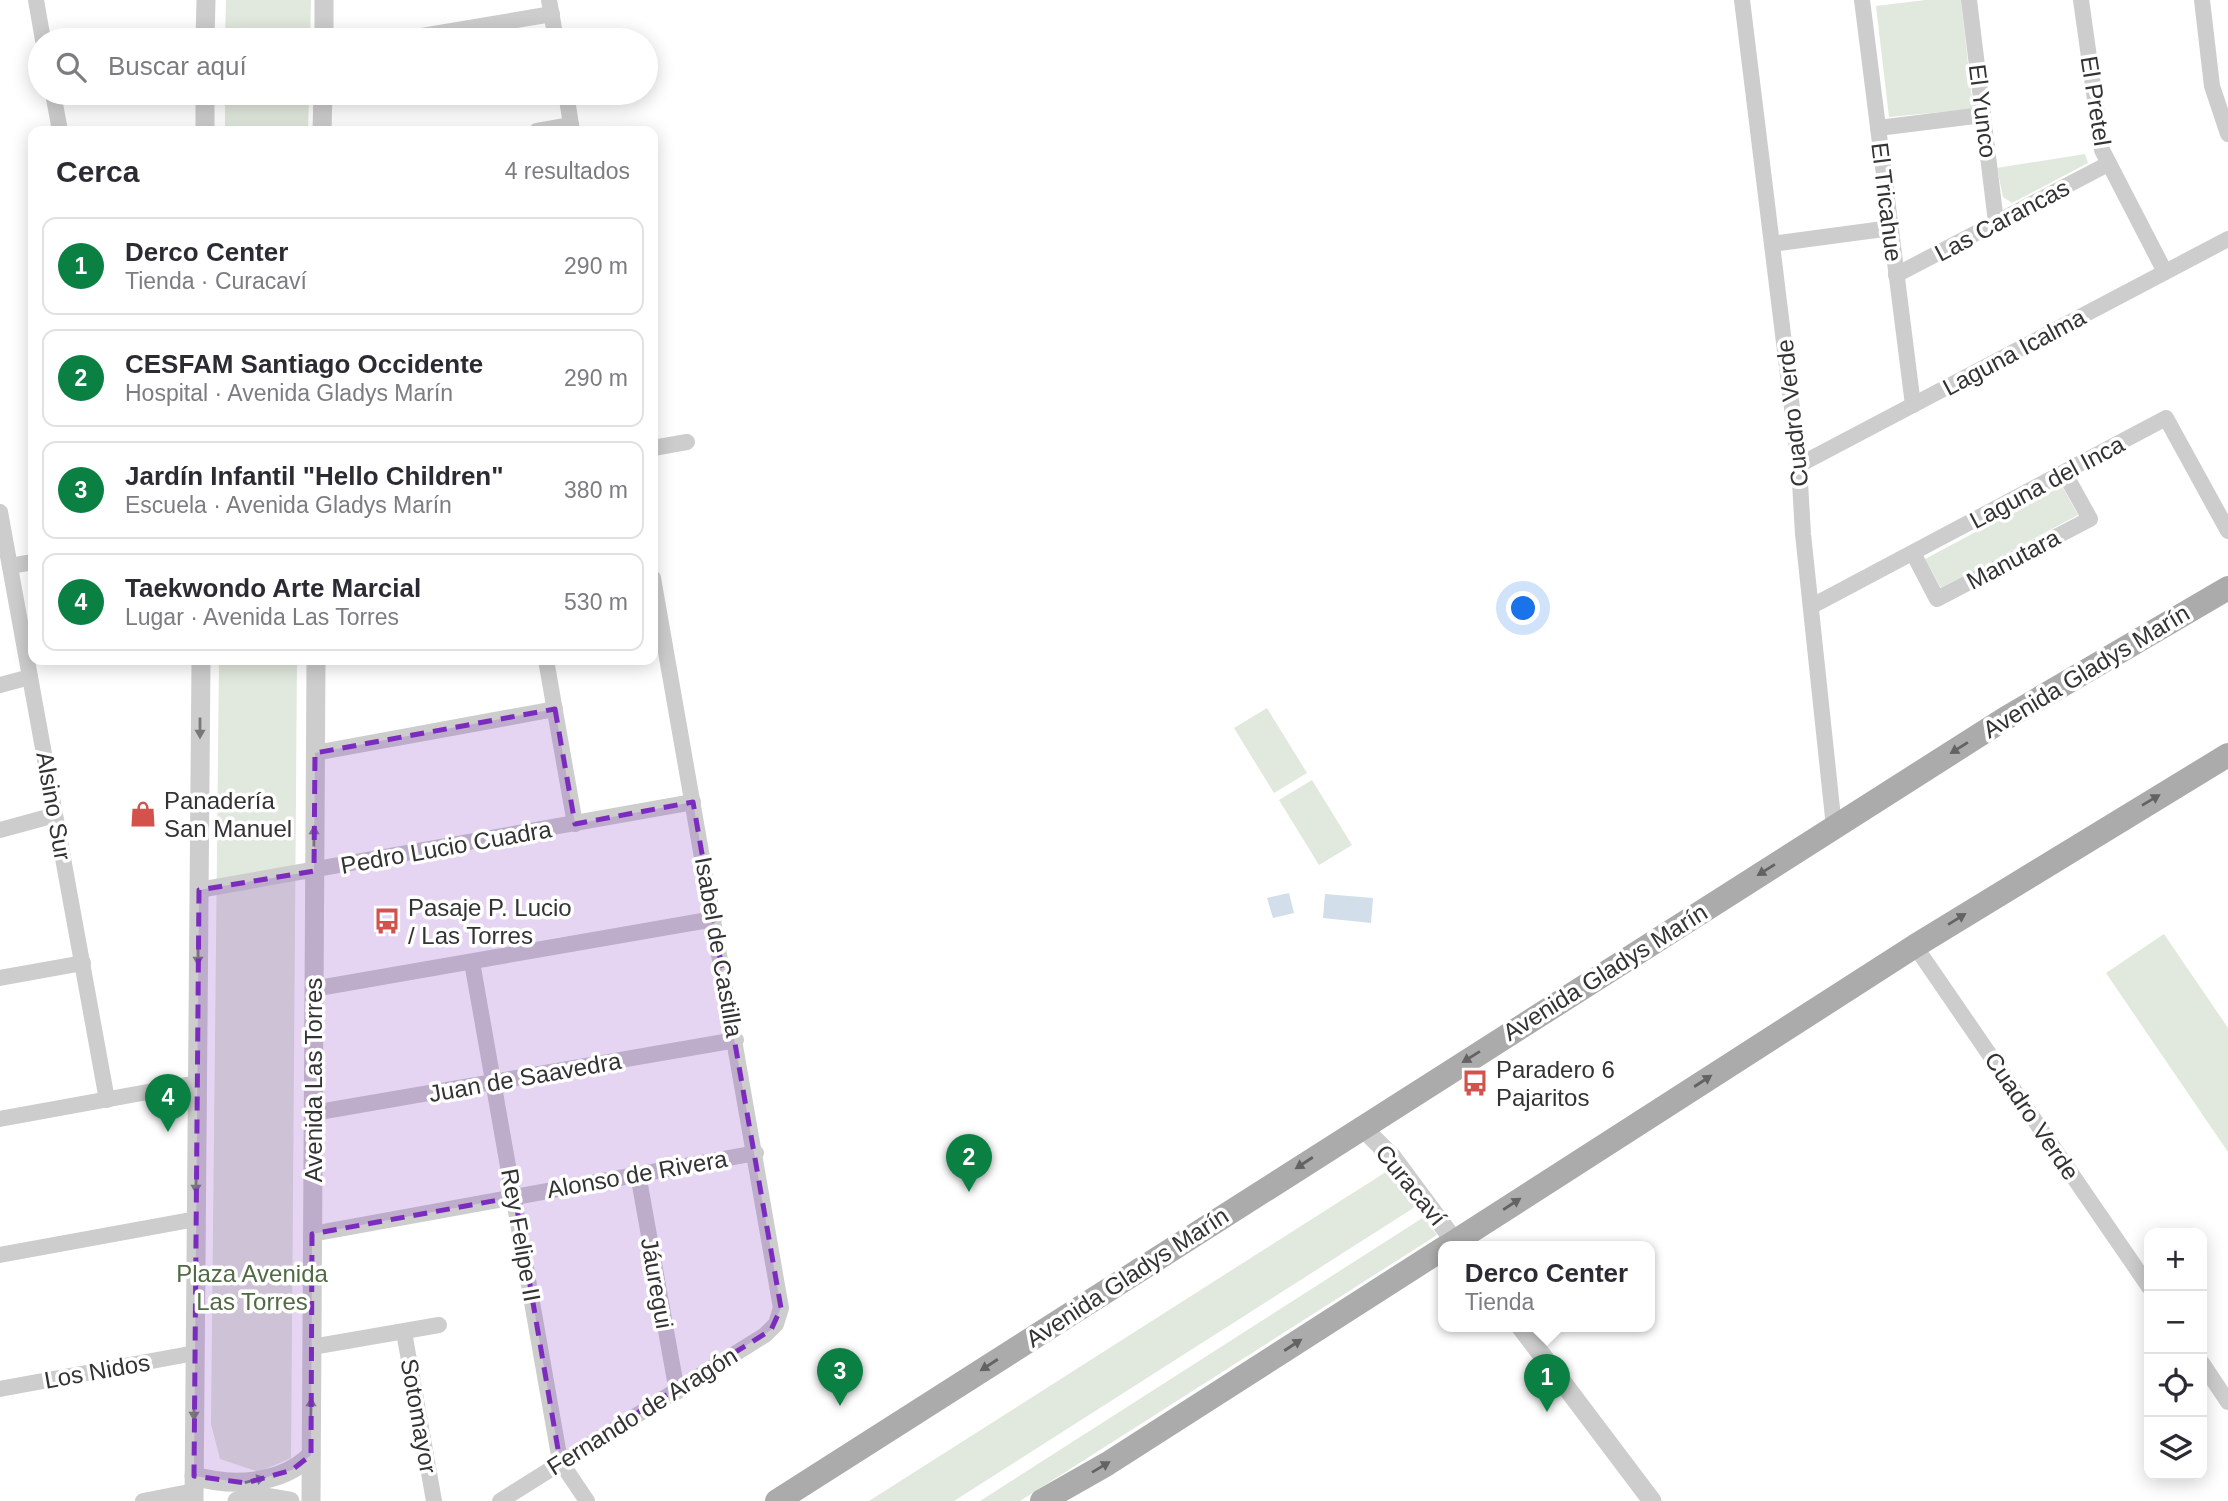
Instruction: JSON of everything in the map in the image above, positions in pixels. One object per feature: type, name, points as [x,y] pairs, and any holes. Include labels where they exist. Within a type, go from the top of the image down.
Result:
[{"type":"main road","name":"Avenida Gladys Marín","points":[[777,1501],[1361,1126],[1834,827],[2070,679],[2228,588]]},
{"type":"main road","points":[[1457,1241],[1915,946],[2228,755]]},
{"type":"main road","points":[[1042,1501],[1117,1458],[1438,1253]]},
{"type":"street","points":[[36,0],[41,28]]},
{"type":"street","points":[[205,28],[206,0]]},
{"type":"street","points":[[324,0],[324,28]]},
{"type":"street","name":"Cuadro Verde","points":[[1742,0],[1799,464],[1803,534],[1834,827]]},
{"type":"street","name":"El Tricahue","points":[[1862,0],[1913,405]]},
{"type":"street","name":"El Yunco","points":[[1969,0],[1997,222]]},
{"type":"street","name":"El Pretel","points":[[2081,0],[2099,139],[2108,164],[2165,272]]},
{"type":"street","points":[[2202,0],[2212,86],[2228,134]]},
{"type":"street","points":[[453,28],[550,7],[554,28]]},
{"type":"street","points":[[55,105],[59,126]]},
{"type":"street","points":[[205,105],[205,126]]},
{"type":"street","points":[[322,126],[323,105]]},
{"type":"street","points":[[568,105],[572,126]]},
{"type":"street","points":[[1878,128],[1983,115]]},
{"type":"street","name":"Las Carancas","points":[[1896,275],[2108,164]]},
{"type":"street","points":[[1772,244],[1891,228]]},
{"type":"street","name":"Laguna Icalma","points":[[1799,464],[2228,239]]},
{"type":"street","name":"Laguna del Inca","points":[[1812,606],[2166,418],[2228,531]]},
{"type":"street","points":[[658,447],[687,442]]},
{"type":"street","name":"Manutara","points":[[1913,553],[1937,599],[1961,587],[2090,519],[2065,474]]},
{"type":"street","name":"Alsino Sur","points":[[0,512],[2,538],[10,566],[107,1100]]},
{"type":"street","points":[[10,566],[28,563]]},
{"type":"street","name":"Isabel de Castilla","points":[[658,606],[781,1292],[779,1316]]},
{"type":"street","points":[[194,1489],[201,665]]},
{"type":"street","name":"Avenida Las Torres","points":[[311,1501],[316,665]]},
{"type":"street","points":[[547,665],[575,824]]},
{"type":"street","points":[[0,685],[30,677]]},
{"type":"street","points":[[315,753],[555,709]]},
{"type":"street","name":"Pedro Lucio Cuadra","points":[[199,890],[693,802]]},
{"type":"street","points":[[0,830],[55,815]]},
{"type":"street","points":[[313,989],[714,919]]},
{"type":"street","name":"Cuadro Verde","points":[[1915,946],[2144,1280]]},
{"type":"street","name":"Rey Felipe II","points":[[472,962],[560,1461],[587,1501]]},
{"type":"street","points":[[0,978],[83,963]]},
{"type":"street","name":"Juan de Saavedra","points":[[313,1113],[736,1040]]},
{"type":"street","points":[[0,1119],[197,1083]]},
{"type":"street","name":"Curacaví","points":[[1361,1126],[1392,1157],[1448,1241]]},
{"type":"street","name":"Alonso de Rivera","points":[[312,1234],[756,1153]]},
{"type":"street","name":"Jáuregui","points":[[638,1174],[677,1392]]},
{"type":"street","points":[[0,1255],[196,1219]]},
{"type":"street","name":"Fernando de Aragón","points":[[500,1501],[765,1335],[779,1316]]},
{"type":"street","points":[[312,1348],[439,1325]]},
{"type":"street","name":"Sotomayor","points":[[404,1332],[434,1501]]},
{"type":"street","points":[[1525,1332],[1652,1501]]},
{"type":"street","name":"Los Nidos","points":[[0,1389],[195,1353]]},
{"type":"street","points":[[2207,1370],[2228,1402]]},
{"type":"street","points":[[143,1501],[194,1489],[246,1483],[292,1470],[311,1455]]},
{"type":"street","points":[[237,1501],[267,1497],[290,1501]]},
{"type":"highlighted area","points":[[555,709],[575,824],[693,802],[781,1292],[781,1308],[771,1330],[560,1461],[515,1197],[312,1234],[311,1455],[292,1470],[246,1483],[194,1476],[199,890],[314,871],[315,753]]},
{"type":"green space","points":[[226,0],[311,0],[310,28],[225,28]]},
{"type":"green space","points":[[1925,0],[1961,0],[1973,109],[1889,117],[1876,6]]},
{"type":"green space","points":[[225,105],[309,105],[308,126],[225,126]]},
{"type":"green space","points":[[2085,154],[2088,163],[2012,203],[2003,197],[1997,168]]},
{"type":"green space","points":[[2062,486],[2078,515],[1941,588],[1925,559]]},
{"type":"green space","name":"Plaza Avenida Las Torres","points":[[219,665],[297,665],[291,1458],[259,1472],[220,1459],[211,1424]]},
{"type":"green space","points":[[1267,708],[1307,773],[1274,793],[1234,728]]},
{"type":"green space","points":[[1312,780],[1352,845],[1319,865],[1279,800]]},
{"type":"green space","points":[[2164,934],[2228,1028],[2228,1152],[2106,973]]},
{"type":"green space","points":[[1389,1170],[1415,1207],[954,1501],[869,1501]]},
{"type":"green space","points":[[1424,1217],[1437,1235],[1020,1501],[980,1501]]},
{"type":"shaded area","points":[[1289,893],[1294,913],[1273,918],[1267,898]]},
{"type":"shaded area","points":[[1325,894],[1373,898],[1371,923],[1323,918]]},
{"type":"place","name":"Panadería San Manuel","points":[[143,814]]},
{"type":"place","name":"Pasaje P. Lucio / Las Torres","points":[[387,921]]},
{"type":"place","name":"Paradero 6 Pajaritos","points":[[1475,1083]]},
{"type":"place","name":"Taekwondo Arte Marcial","points":[[168,1132]]},
{"type":"place","name":"CESFAM Santiago Occidente","points":[[969,1192]]},
{"type":"place","name":"Jardín Infantil \"Hello Children\"","points":[[840,1406]]},
{"type":"place","name":"Derco Center","points":[[1547,1412]]}]
